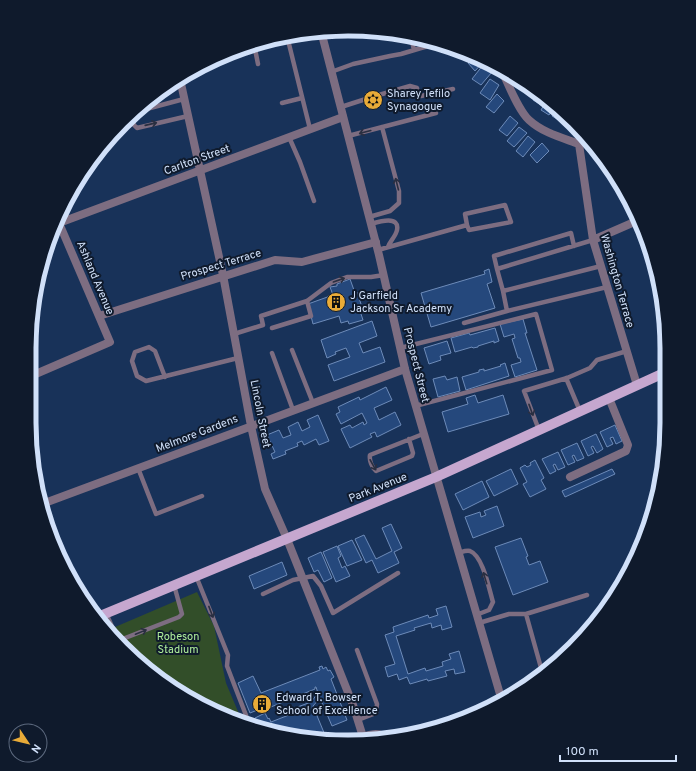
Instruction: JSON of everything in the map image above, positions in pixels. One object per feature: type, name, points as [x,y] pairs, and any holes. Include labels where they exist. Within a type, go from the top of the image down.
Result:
[{"type":"main road","name":"Park Avenue","points":[[102,615],[436,477],[660,375]]},
{"type":"street","name":"Prospect Street","points":[[322,38],[377,246],[415,406],[500,695]]},
{"type":"street","points":[[506,79],[528,120],[540,128],[579,144]]},
{"type":"street","name":"Lincoln Street","points":[[181,85],[223,275],[251,426],[265,489],[287,539],[353,705],[362,734]]},
{"type":"street","name":"Carlton Street","points":[[63,221],[343,117]]},
{"type":"street","name":"Washington Terrace","points":[[580,139],[579,144],[593,240],[601,266],[605,288],[637,385]]},
{"type":"street","points":[[593,240],[633,222]]},
{"type":"street","name":"Ashland Avenue","points":[[36,374],[110,342],[61,227]]},
{"type":"street","name":"Prospect Terrace","points":[[99,316],[223,275],[275,260],[302,262],[377,246]]},
{"type":"street","name":"Melmore Gardens","points":[[47,502],[405,369]]},
{"type":"street","points":[[570,477],[626,451],[628,445],[609,398]]},
{"type":"lane","points":[[288,42],[310,129]]},
{"type":"lane","points":[[412,43],[414,50]]},
{"type":"lane","points":[[331,72],[353,64],[426,46]]},
{"type":"lane","points":[[255,51],[258,64]]},
{"type":"lane","points":[[341,107],[410,86],[416,88],[418,95],[421,96],[453,89]]},
{"type":"lane","points":[[282,103],[302,98]]},
{"type":"lane","points":[[147,109],[184,99]]},
{"type":"lane","points":[[348,136],[436,114]]},
{"type":"lane","points":[[133,122],[137,128],[188,116]]},
{"type":"lane","points":[[370,221],[390,211],[399,203],[399,191],[382,127]]},
{"type":"lane","points":[[289,137],[314,201]]},
{"type":"lane","points":[[505,205],[511,222],[469,230],[467,225],[465,214],[505,205]]},
{"type":"lane","points":[[370,221],[389,220],[394,222],[398,227],[388,247]]},
{"type":"lane","points":[[377,246],[388,247],[467,225]]},
{"type":"lane","points":[[507,311],[494,256],[571,233],[574,246]]},
{"type":"lane","points":[[497,269],[593,240]]},
{"type":"lane","points":[[502,291],[601,266]]},
{"type":"lane","points":[[234,334],[263,325],[261,316],[307,302],[331,283],[347,277],[371,277],[384,275]]},
{"type":"lane","points":[[464,324],[507,311],[605,288]]},
{"type":"lane","points":[[272,328],[311,316],[307,302]]},
{"type":"lane","points":[[400,348],[536,314],[552,370],[415,406]]},
{"type":"lane","points":[[165,377],[155,351],[149,347],[135,352],[132,361],[137,376],[146,381],[165,377],[238,358]]},
{"type":"lane","points":[[292,350],[313,403]]},
{"type":"lane","points":[[539,430],[524,391],[566,378],[590,368],[597,360],[627,351]]},
{"type":"lane","points":[[272,353],[293,410]]},
{"type":"lane","points":[[566,378],[580,411]]},
{"type":"lane","points":[[409,440],[413,453],[412,456],[376,471],[374,469],[369,458],[370,455],[423,434]]},
{"type":"lane","points":[[138,468],[156,514],[202,496]]},
{"type":"lane","points":[[458,553],[467,551],[471,552],[480,560],[493,602],[489,610],[478,619]]},
{"type":"lane","points":[[263,594],[293,580],[313,576],[321,586],[333,613],[398,573]]},
{"type":"lane","points":[[196,576],[228,655],[227,666],[247,718]]},
{"type":"lane","points":[[122,639],[179,617],[182,614],[174,585]]},
{"type":"lane","points":[[478,619],[509,614],[526,614],[587,595]]},
{"type":"lane","points":[[106,613],[114,630]]},
{"type":"lane","points":[[526,614],[541,668]]},
{"type":"lane","points":[[357,650],[377,704],[376,713],[358,720]]},
{"type":"green space","name":"Robeson Stadium","points":[[197,592],[214,626],[226,683],[239,715],[210,703],[158,671],[127,644],[112,628]]},
{"type":"building","points":[[470,61],[480,65],[475,71],[468,63]]},
{"type":"building","points":[[482,66],[492,72],[481,85],[472,79]]},
{"type":"building","points":[[490,79],[499,85],[490,100],[480,93]]},
{"type":"building","points":[[497,94],[504,101],[494,113],[486,107]]},
{"type":"building","points":[[535,98],[542,103],[541,105],[533,100]]},
{"type":"building","points":[[544,105],[552,111],[549,115],[541,110]]},
{"type":"building","points":[[554,113],[561,120],[560,121],[552,116]]},
{"type":"building","points":[[510,116],[518,123],[507,136],[499,130]]},
{"type":"building","points":[[519,127],[527,133],[514,147],[507,141]]},
{"type":"building","points":[[528,136],[535,142],[523,157],[516,151]]},
{"type":"building","points":[[542,143],[549,151],[537,163],[530,155]]},
{"type":"building","points":[[489,269],[492,282],[487,284],[495,308],[431,327],[421,293],[485,274],[484,271]]},
{"type":"building","name":"J Garfield Jackson Sr Academy","points":[[350,279],[361,304],[358,305],[363,320],[349,324],[348,321],[341,323],[339,316],[313,324],[308,304],[333,295],[330,287],[337,286],[337,284]]},
{"type":"building","points":[[523,319],[527,333],[525,333],[537,370],[515,377],[511,365],[521,362],[520,358],[518,358],[512,339],[515,338],[514,334],[504,337],[500,324]]},
{"type":"building","points":[[372,321],[377,336],[359,343],[363,353],[380,347],[385,362],[334,381],[328,365],[350,357],[346,348],[335,352],[336,354],[327,358],[321,340]]},
{"type":"building","points":[[495,328],[499,341],[494,343],[494,341],[478,347],[472,347],[455,352],[451,338],[469,333],[470,335]]},
{"type":"building","points":[[447,341],[451,353],[440,356],[441,360],[429,364],[424,348]]},
{"type":"building","points":[[505,363],[509,376],[466,390],[462,377],[479,372],[479,370],[484,369],[484,371],[501,366],[500,365]]},
{"type":"building","points":[[445,376],[447,380],[457,377],[460,391],[438,397],[433,379]]},
{"type":"building","points":[[386,387],[392,400],[374,408],[379,420],[395,412],[401,425],[377,437],[375,432],[370,434],[372,437],[350,448],[341,429],[350,425],[352,428],[363,422],[364,425],[367,423],[362,413],[341,424],[336,414],[340,412],[338,407],[359,397],[360,400]]},
{"type":"building","points":[[475,395],[478,403],[503,395],[509,414],[448,432],[442,412],[468,404],[466,398]]},
{"type":"building","points":[[318,415],[329,441],[319,445],[316,439],[304,445],[302,441],[297,443],[298,446],[285,451],[286,454],[273,459],[271,454],[275,452],[267,435],[279,430],[283,438],[291,435],[288,427],[298,422],[302,431],[310,427],[307,420]]},
{"type":"building","points":[[615,425],[622,441],[616,444],[613,437],[610,438],[613,444],[607,447],[600,432]]},
{"type":"building","points":[[596,434],[603,449],[597,453],[593,446],[591,447],[594,453],[588,456],[581,441]]},
{"type":"building","points":[[577,443],[584,458],[577,461],[574,455],[572,456],[575,462],[568,465],[561,450]]},
{"type":"building","points":[[558,452],[565,467],[558,470],[555,464],[553,465],[556,471],[550,474],[542,459]]},
{"type":"building","points":[[535,460],[544,478],[541,480],[546,489],[530,497],[523,484],[527,482],[520,468],[525,465],[527,467],[531,465],[530,463]]},
{"type":"building","points":[[511,469],[518,484],[494,496],[486,481]]},
{"type":"building","points":[[612,469],[615,474],[565,497],[562,491]]},
{"type":"building","points":[[482,481],[489,497],[463,510],[455,494]]},
{"type":"building","points":[[497,506],[504,526],[473,538],[465,517],[480,512],[481,517],[486,515],[484,511]]},
{"type":"building","points":[[391,524],[402,548],[394,552],[399,563],[378,573],[372,560],[366,563],[355,539],[364,535],[376,559],[392,551],[382,528]]},
{"type":"building","points":[[521,538],[528,556],[526,557],[529,565],[540,561],[548,582],[513,595],[495,547]]},
{"type":"building","points":[[352,540],[362,560],[347,566],[338,546]]},
{"type":"building","points":[[337,546],[341,556],[338,558],[342,568],[345,566],[350,576],[336,582],[323,552]]},
{"type":"building","points":[[321,552],[332,578],[324,582],[318,570],[314,572],[308,558]]},
{"type":"building","points":[[282,562],[287,575],[254,589],[249,576]]},
{"type":"building","points":[[446,606],[452,627],[442,630],[441,625],[432,628],[431,623],[414,628],[415,630],[396,636],[408,674],[425,668],[426,671],[443,666],[442,662],[451,659],[449,654],[459,651],[465,672],[455,674],[454,669],[445,671],[447,676],[428,681],[427,679],[410,684],[407,677],[399,680],[397,674],[388,677],[385,667],[395,664],[385,635],[394,632],[393,627],[428,615],[429,618],[438,615],[436,609]]},
{"type":"building","name":"Edward T. Bowser School of Excellence","points":[[322,666],[323,669],[326,667],[328,671],[330,670],[334,677],[331,679],[347,720],[332,726],[320,698],[313,706],[324,734],[287,729],[256,721],[255,718],[265,713],[271,722],[294,713],[292,709],[311,702],[318,693],[316,687],[315,689],[266,709],[265,707],[250,713],[238,683],[253,676],[261,693],[320,670],[319,667]]},
{"type":"place","name":"Sharey Tefilo Synagogue","points":[[373,100]]},
{"type":"place","name":"J Garfield Jackson Sr Academy","points":[[336,302]]},
{"type":"place","name":"Edward T. Bowser School of Excellence","points":[[262,704]]}]
